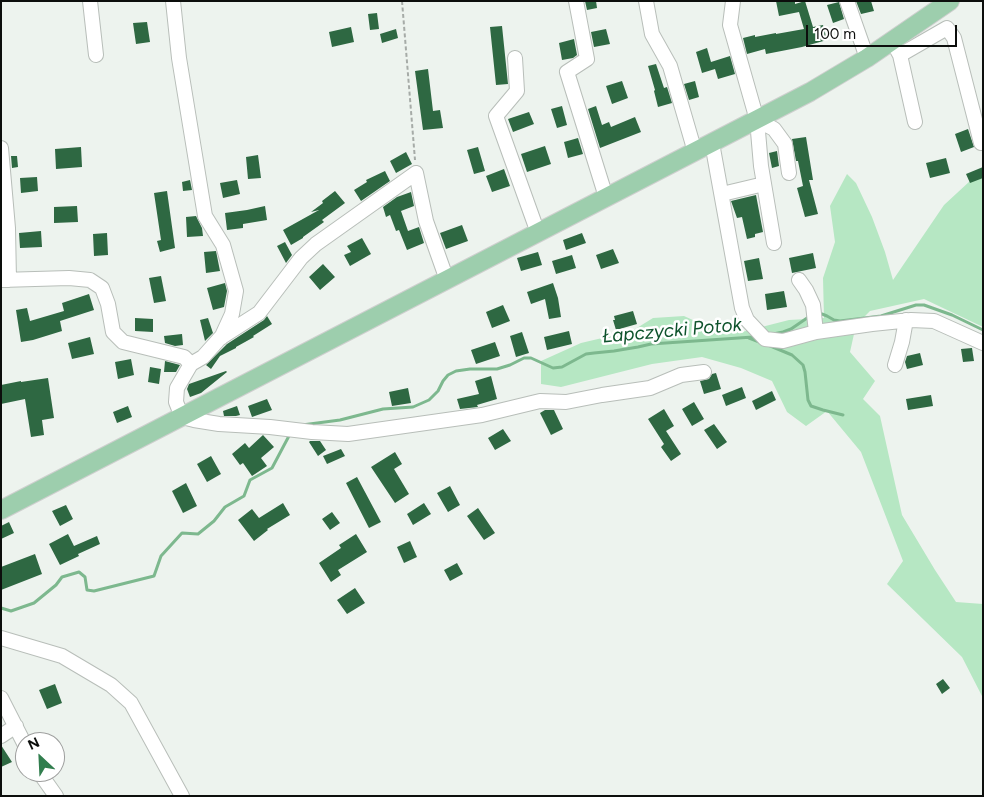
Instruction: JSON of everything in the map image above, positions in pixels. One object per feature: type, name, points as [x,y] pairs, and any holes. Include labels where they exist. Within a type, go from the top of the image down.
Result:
[{"type":"main road","points":[[1,510],[757,120],[867,58],[896,48],[950,1]]},
{"type":"street","points":[[90,1],[96,55]]},
{"type":"street","points":[[173,1],[179,58],[205,216],[224,244],[236,291],[232,314],[220,338]]},
{"type":"street","points":[[576,1],[587,59],[567,72],[606,197]]},
{"type":"street","points":[[646,1],[652,34],[670,66],[695,152]]},
{"type":"street","points":[[733,1],[730,25],[757,120],[761,166],[774,243]]},
{"type":"street","points":[[848,1],[867,58]]},
{"type":"street","points":[[915,122],[896,48],[947,28],[954,38],[981,143]]},
{"type":"street","points":[[515,58],[516,91],[496,116],[538,233]]},
{"type":"street","points":[[757,120],[774,129],[785,144],[790,172]]},
{"type":"street","points":[[712,143],[742,308],[747,320],[765,339],[783,341],[816,332],[906,320],[934,321],[983,343]]},
{"type":"street","points":[[1,148],[8,228],[5,280],[69,278],[90,280],[102,288],[108,304],[113,332],[123,342],[184,357],[191,364]]},
{"type":"street","points":[[447,280],[426,221],[416,173],[316,244],[301,258],[259,312],[220,338],[203,357],[191,364],[177,388],[176,402],[182,417],[219,424],[348,434],[482,415],[540,401],[566,402],[650,388],[681,375],[704,372]]},
{"type":"street","points":[[722,194],[764,184]]},
{"type":"street","points":[[799,280],[813,305],[816,332]]},
{"type":"street","points":[[895,365],[906,320]]},
{"type":"street","points":[[1,638],[62,656],[111,685],[131,702],[182,796]]},
{"type":"street","points":[[1,698],[19,732]]},
{"type":"street","points":[[1,736],[16,726]]},
{"type":"street","points":[[46,782],[56,796]]},
{"type":"path","points":[[402,1],[416,173]]},
{"type":"green space","points":[[983,169],[983,327],[924,299],[870,311],[856,325],[850,352],[875,381],[863,399],[880,416],[902,515],[956,602],[983,604],[983,698],[962,657],[887,584],[903,561],[861,452],[827,411],[806,426],[787,412],[772,381],[741,368],[702,357],[652,364],[561,387],[541,384],[541,361],[581,343],[632,331],[653,318],[684,316],[706,326],[742,332],[789,320],[824,318],[823,278],[835,242],[830,206],[847,174],[856,183],[872,217],[893,280],[944,205]]},
{"type":"building","points":[[585,1],[596,1],[597,8],[587,10]]},
{"type":"building","points":[[776,1],[795,1],[795,4],[805,1],[813,27],[823,25],[827,40],[766,54],[765,49],[747,54],[743,38],[804,29],[799,12],[779,16]]},
{"type":"building","points":[[856,1],[871,1],[874,11],[861,14]]},
{"type":"building","points":[[839,2],[844,19],[833,23],[827,5]]},
{"type":"building","points":[[377,13],[379,29],[370,30],[368,14]]},
{"type":"building","points":[[147,22],[150,42],[136,44],[133,23]]},
{"type":"building","points":[[502,26],[508,84],[496,85],[490,27]]},
{"type":"building","points":[[351,27],[354,42],[332,47],[329,32]]},
{"type":"building","points":[[396,29],[398,38],[382,43],[380,34]]},
{"type":"building","points":[[606,29],[610,44],[594,47],[591,32]]},
{"type":"building","points":[[574,39],[577,55],[573,58],[562,60],[559,43]]},
{"type":"building","points":[[707,48],[711,62],[730,56],[735,74],[718,79],[715,69],[702,73],[696,52]]},
{"type":"building","points":[[656,64],[664,88],[667,87],[672,103],[658,107],[648,66]]},
{"type":"building","points":[[428,69],[433,111],[440,110],[443,128],[423,130],[415,71]]},
{"type":"building","points":[[622,81],[628,98],[612,104],[606,86]]},
{"type":"building","points":[[695,81],[699,97],[689,100],[684,84]]},
{"type":"building","points":[[562,106],[567,125],[557,128],[551,109]]},
{"type":"building","points":[[596,106],[602,125],[609,122],[611,127],[635,117],[641,132],[600,148],[588,109]]},
{"type":"building","points":[[529,112],[534,124],[513,132],[508,119]]},
{"type":"building","points":[[968,129],[974,147],[961,152],[955,134]]},
{"type":"building","points":[[806,137],[813,180],[809,180],[818,214],[805,217],[797,188],[803,186],[792,139]]},
{"type":"building","points":[[578,138],[583,154],[568,158],[564,142]]},
{"type":"building","points":[[545,146],[551,164],[527,172],[521,154]]},
{"type":"building","points":[[81,147],[82,167],[56,169],[55,149]]},
{"type":"building","points":[[478,147],[485,171],[474,174],[467,150]]},
{"type":"building","points":[[777,151],[779,166],[772,168],[769,153]]},
{"type":"building","points":[[406,152],[412,164],[396,173],[390,161]]},
{"type":"building","points":[[258,155],[261,178],[248,179],[246,157]]},
{"type":"building","points":[[11,156],[17,156],[18,167],[12,168]]},
{"type":"building","points":[[946,158],[950,173],[930,178],[926,163]]},
{"type":"building","points":[[983,167],[983,178],[970,183],[966,174]]},
{"type":"building","points":[[504,169],[510,186],[492,192],[486,176]]},
{"type":"building","points":[[385,171],[390,181],[361,201],[354,190],[367,182],[366,180]]},
{"type":"building","points":[[37,177],[38,191],[21,193],[20,178]]},
{"type":"building","points":[[190,180],[192,190],[183,191],[182,182]]},
{"type":"building","points":[[237,180],[240,194],[223,198],[220,183]]},
{"type":"building","points":[[167,191],[175,248],[160,252],[157,241],[161,240],[154,193]]},
{"type":"building","points":[[335,191],[345,203],[322,220],[324,222],[291,245],[283,230],[319,210],[311,212]]},
{"type":"building","points":[[411,192],[414,206],[401,211],[408,231],[419,227],[424,243],[407,250],[399,230],[396,231],[390,215],[386,217],[383,207],[397,197]]},
{"type":"building","points":[[756,195],[763,232],[747,239],[742,217],[737,218],[731,201]]},
{"type":"building","points":[[77,206],[78,222],[54,223],[54,207]]},
{"type":"building","points":[[265,206],[267,220],[243,224],[243,228],[227,230],[225,213]]},
{"type":"building","points":[[196,216],[202,228],[203,236],[187,237],[186,217]]},
{"type":"building","points":[[462,225],[468,241],[446,249],[440,233]]},
{"type":"building","points":[[41,231],[42,247],[20,248],[19,233]]},
{"type":"building","points":[[107,233],[108,255],[94,256],[93,234]]},
{"type":"building","points":[[582,233],[586,243],[566,250],[563,240]]},
{"type":"building","points":[[362,238],[371,254],[350,266],[344,255],[351,252],[347,246]]},
{"type":"building","points":[[285,242],[292,255],[286,263],[277,246]]},
{"type":"building","points":[[613,249],[619,263],[601,269],[596,255]]},
{"type":"building","points":[[216,251],[220,271],[206,273],[204,252]]},
{"type":"building","points":[[538,252],[542,265],[521,271],[517,258]]},
{"type":"building","points":[[813,253],[816,268],[792,273],[789,258]]},
{"type":"building","points":[[572,255],[576,268],[556,274],[552,261]]},
{"type":"building","points":[[759,258],[763,279],[748,281],[744,261]]},
{"type":"building","points":[[323,264],[335,277],[320,290],[309,277]]},
{"type":"building","points":[[161,276],[166,301],[154,303],[149,278]]},
{"type":"building","points":[[225,283],[227,291],[224,307],[213,310],[207,288]]},
{"type":"building","points":[[553,283],[561,317],[549,319],[545,299],[531,304],[527,292]]},
{"type":"building","points":[[784,291],[787,307],[767,310],[765,294]]},
{"type":"building","points":[[89,294],[94,310],[60,321],[62,331],[21,342],[16,310],[27,308],[30,321],[64,311],[62,303]]},
{"type":"building","points":[[503,305],[510,321],[492,328],[486,312]]},
{"type":"building","points":[[633,311],[637,324],[616,330],[613,320],[615,320],[614,316]]},
{"type":"building","points":[[267,316],[272,324],[254,337],[220,356],[211,369],[206,365],[227,344],[264,320]]},
{"type":"building","points":[[135,318],[153,319],[153,332],[135,331]]},
{"type":"building","points":[[208,318],[213,333],[205,341],[200,320]]},
{"type":"building","points":[[569,331],[572,344],[547,350],[544,337]]},
{"type":"building","points":[[522,332],[529,353],[516,357],[510,336]]},
{"type":"building","points":[[182,334],[183,345],[175,346],[165,343],[164,336]]},
{"type":"building","points":[[90,337],[94,354],[72,359],[68,343]]},
{"type":"building","points":[[495,342],[500,356],[476,364],[471,350]]},
{"type":"building","points":[[972,348],[974,361],[963,362],[961,349]]},
{"type":"building","points":[[920,353],[923,365],[907,369],[905,362],[907,356]]},
{"type":"building","points":[[131,359],[134,375],[118,379],[115,362]]},
{"type":"building","points":[[165,361],[180,365],[176,372],[164,372]]},
{"type":"building","points":[[150,367],[161,369],[159,384],[148,382]]},
{"type":"building","points":[[226,371],[201,393],[190,397],[187,389],[189,384]]},
{"type":"building","points":[[716,373],[721,389],[704,394],[700,381],[709,379],[712,374]]},
{"type":"building","points":[[491,376],[497,399],[477,405],[478,407],[460,409],[457,399],[479,394],[475,381]]},
{"type":"building","points":[[48,378],[54,418],[42,420],[44,435],[31,437],[25,399],[1,404],[1,385]]},
{"type":"building","points":[[742,387],[746,398],[726,406],[722,395]]},
{"type":"building","points":[[408,388],[411,403],[392,406],[389,392]]},
{"type":"building","points":[[772,391],[776,400],[756,410],[752,401]]},
{"type":"building","points":[[931,395],[933,406],[908,410],[906,399]]},
{"type":"building","points":[[267,399],[272,410],[252,417],[248,406]]},
{"type":"building","points":[[694,402],[704,419],[692,426],[682,409]]},
{"type":"building","points":[[128,406],[132,417],[117,423],[113,412]]},
{"type":"building","points":[[237,406],[240,415],[224,416],[223,411]]},
{"type":"building","points":[[664,409],[674,426],[666,431],[681,454],[671,461],[661,447],[664,444],[648,419]]},
{"type":"building","points":[[545,410],[554,410],[563,429],[551,435],[540,413]]},
{"type":"building","points":[[714,424],[727,442],[717,449],[704,430]]},
{"type":"building","points":[[503,429],[511,441],[495,450],[488,438]]},
{"type":"building","points":[[263,435],[274,447],[261,458],[267,466],[252,476],[243,463],[240,465],[232,454],[245,443],[249,448]]},
{"type":"building","points":[[310,441],[320,441],[326,450],[318,456]]},
{"type":"building","points":[[341,449],[345,456],[327,464],[323,456]]},
{"type":"building","points":[[395,452],[402,464],[394,469],[409,494],[395,503],[371,467]]},
{"type":"building","points":[[211,456],[221,474],[207,482],[197,464]]},
{"type":"building","points":[[357,477],[381,522],[369,528],[346,483]]},
{"type":"building","points":[[186,483],[197,506],[183,513],[172,491]]},
{"type":"building","points":[[450,486],[460,505],[448,512],[437,493]]},
{"type":"building","points":[[283,503],[290,515],[267,529],[254,541],[238,520],[252,509],[259,518]]},
{"type":"building","points":[[424,503],[431,514],[413,525],[407,514]]},
{"type":"building","points":[[66,505],[73,519],[60,526],[52,511]]},
{"type":"building","points":[[478,508],[495,533],[484,540],[467,516]]},
{"type":"building","points":[[332,512],[340,523],[330,530],[322,519]]},
{"type":"building","points":[[9,522],[14,533],[1,539],[1,526]]},
{"type":"building","points":[[68,534],[74,546],[97,536],[100,544],[60,565],[49,544]]},
{"type":"building","points":[[356,534],[367,552],[338,570],[341,575],[331,582],[319,563],[341,548],[339,545]]},
{"type":"building","points":[[410,541],[417,557],[404,563],[397,547]]},
{"type":"building","points":[[35,554],[42,574],[1,590],[1,567]]},
{"type":"building","points":[[457,563],[463,574],[450,581],[444,570]]},
{"type":"building","points":[[355,588],[365,603],[347,614],[337,600]]},
{"type":"building","points":[[943,679],[950,688],[942,694],[936,684]]},
{"type":"building","points":[[55,684],[62,703],[47,709],[39,690]]},
{"type":"building","points":[[1,745],[12,762],[1,767]]},
{"type":"waterway","name":"Łapczycki Potok","points":[[822,314],[840,321],[881,316],[916,305],[924,305],[952,315],[983,330]]},
{"type":"waterway","name":"Łapczycki Potok","points":[[773,334],[791,329],[810,316]]},
{"type":"waterway","name":"Łapczycki Potok","points":[[302,425],[340,420],[383,409],[413,407],[429,400],[438,391],[448,375],[456,371],[497,369],[524,358],[531,358],[553,368],[562,367],[586,354],[651,344],[753,337]]},
{"type":"waterway","name":"Łapczycki Potok","points":[[749,338],[762,343]]},
{"type":"waterway","points":[[768,345],[792,355],[803,365],[808,400],[811,406],[843,415]]},
{"type":"waterway","name":"Łapczycki Potok","points":[[1,608],[11,611],[34,603],[56,585],[62,577],[79,572],[85,577],[87,590],[94,591],[154,576],[161,556],[182,533],[198,534],[214,521],[225,507],[244,496],[250,480],[272,468],[290,434]]}]
